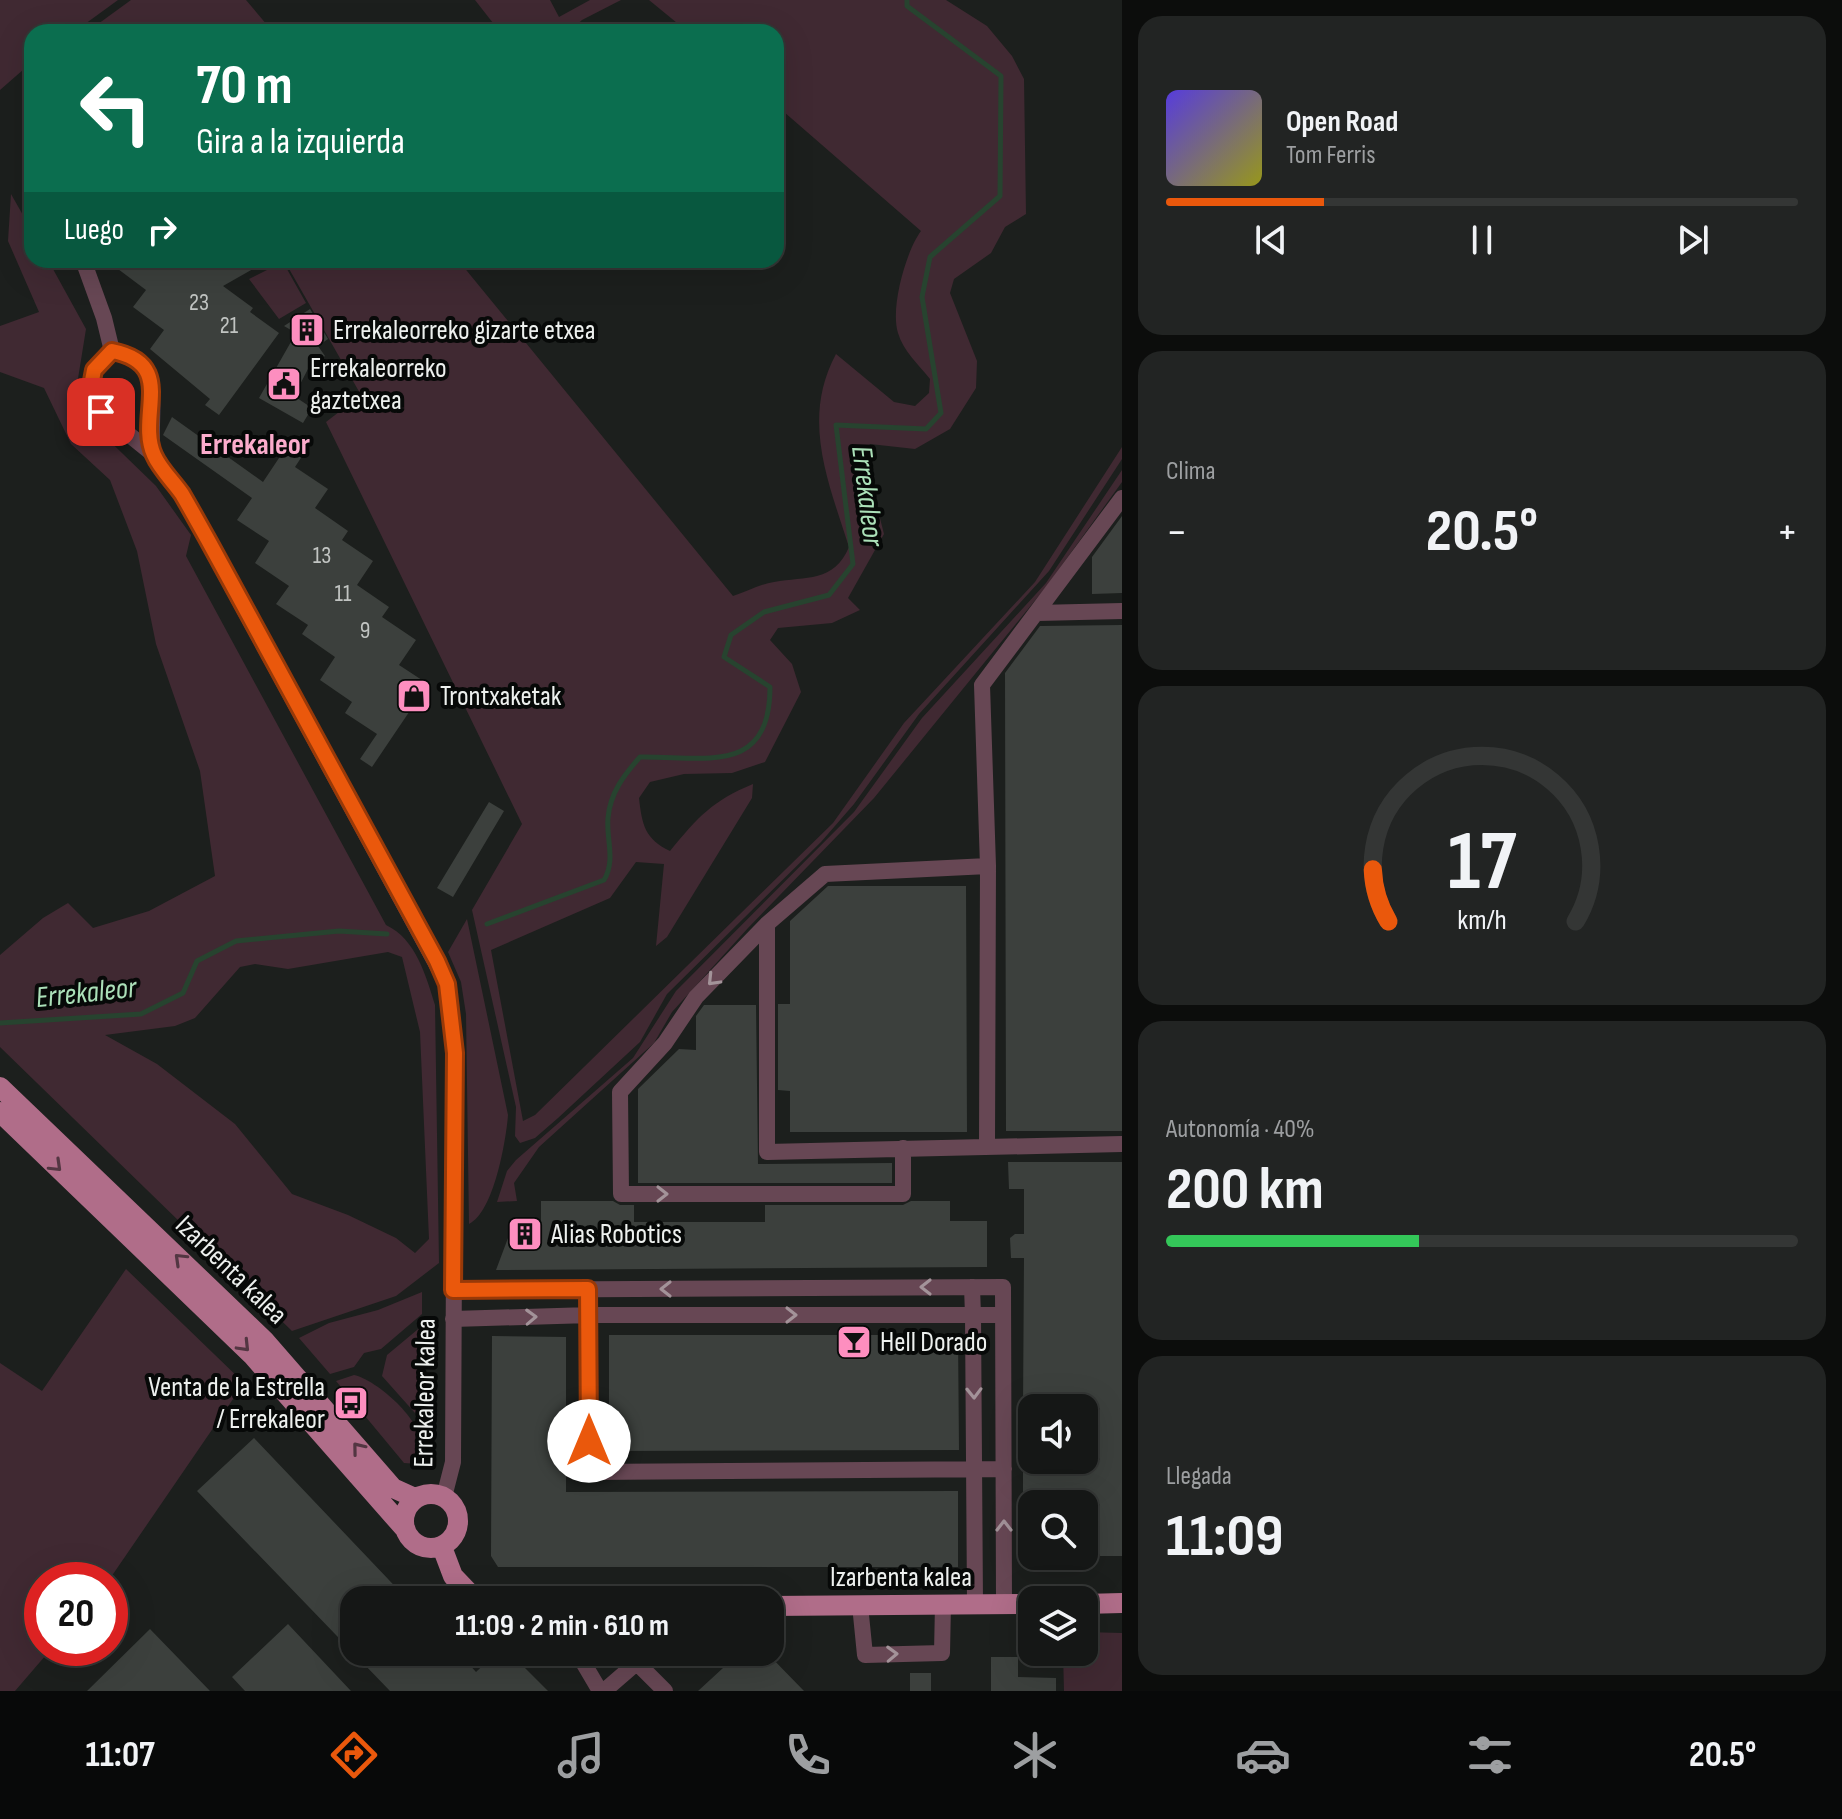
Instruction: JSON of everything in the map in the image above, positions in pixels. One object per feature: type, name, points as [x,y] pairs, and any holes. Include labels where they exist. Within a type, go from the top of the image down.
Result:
[{"type":"main road","name":"Izarbenta kalea","points":[[0,1087],[265,1341],[393,1488],[415,1498]]},
{"type":"main road","name":"Izarbenta kalea","points":[[0,1112],[252,1355],[404,1528]]},
{"type":"main road","points":[[424,1494],[444,1497],[454,1505],[458,1517],[458,1529],[452,1540],[432,1549],[414,1544],[404,1528],[404,1513],[415,1498],[424,1494]]},
{"type":"main road","points":[[442,1547],[453,1576],[463,1586]]},
{"type":"main road","points":[[1098,1604],[1122,1603]]},
{"type":"main road","name":"Izarbenta kalea","points":[[784,1606],[1018,1604]]},
{"type":"street","points":[[86,268],[112,351]]},
{"type":"street","name":"Errekaleor kalea","points":[[153,454],[149,430],[153,397],[150,379],[135,359],[112,351],[94,370],[90,391],[101,412],[153,454],[207,539],[447,984],[455,1053],[453,1462],[444,1497]]},
{"type":"street","points":[[987,1145],[988,866],[982,685],[1122,498]]},
{"type":"street","points":[[1037,613],[1122,611]]},
{"type":"street","points":[[903,1148],[903,1194],[621,1194],[620,1092],[665,1043],[696,997],[767,924],[825,874],[988,866]]},
{"type":"street","points":[[767,924],[767,1152],[1122,1144]]},
{"type":"street","points":[[972,1287],[975,1604]]},
{"type":"street","points":[[453,1290],[1003,1287],[1004,1604]]},
{"type":"street","points":[[588,1289],[589,1472],[1004,1469]]},
{"type":"street","points":[[453,1319],[590,1315],[1003,1315]]},
{"type":"street","points":[[860,1605],[865,1655],[942,1653],[943,1604]]},
{"type":"street","points":[[586,1666],[602,1691],[632,1666]]},
{"type":"street","points":[[649,1666],[665,1691]]},
{"type":"shaded area","points":[[0,0],[118,0],[85,24],[24,24],[24,69],[0,90]]},
{"type":"shaded area","points":[[131,0],[246,0],[266,24],[98,24]]},
{"type":"shaded area","points":[[475,0],[550,0],[559,17],[590,0],[621,0],[578,24],[494,24]]},
{"type":"shaded area","points":[[649,0],[946,0],[987,26],[1012,56],[1024,79],[1026,214],[1005,227],[991,253],[954,279],[950,293],[977,361],[976,388],[950,429],[915,449],[870,444],[864,455],[884,534],[848,598],[860,610],[832,623],[778,628],[770,640],[792,664],[801,692],[765,762],[732,773],[684,774],[650,782],[639,798],[646,830],[670,851],[707,811],[753,784],[752,798],[667,937],[656,946],[664,864],[636,862],[610,898],[491,950],[523,1121],[535,1115],[833,823],[904,723],[1035,582],[1122,447],[1122,459],[1049,571],[919,714],[854,804],[821,842],[667,994],[640,1042],[535,1138],[520,1143],[515,1136],[516,1107],[472,910],[522,824],[326,422],[361,395],[289,268],[465,268],[733,596],[769,583],[818,576],[835,567],[849,547],[826,474],[822,450],[820,402],[826,378],[836,354],[894,402],[915,406],[929,393],[930,379],[904,346],[896,322],[901,280],[921,231],[784,112],[784,24],[678,24]]},
{"type":"shaded area","points":[[11,194],[24,217],[24,268],[52,268],[86,329],[76,391],[90,422],[156,486],[191,535],[186,556],[386,925],[405,939],[418,959],[435,1005],[439,1263],[396,1296],[292,1331],[0,1047],[0,955],[43,918],[68,903],[93,928],[149,911],[215,876],[200,771],[156,644],[137,551],[110,480],[71,444],[44,388],[0,372],[0,326],[39,312],[8,241]],"holes":[[[388,952],[402,957],[420,1032],[429,1239],[415,1253],[396,1238],[348,1215],[292,1194],[235,1124],[157,1064],[105,1035],[175,1026],[195,1018],[240,967],[255,964],[288,969]]]},
{"type":"shaded area","points":[[271,268],[286,268],[306,303],[279,319],[249,279]]},
{"type":"shaded area","points":[[1122,470],[1122,482],[1046,587],[874,798],[672,1012],[654,1043],[539,1147],[514,1183],[517,1201],[497,1202],[507,1171],[516,1160],[633,1058],[676,991],[854,812],[922,718],[1046,583]]},
{"type":"shaded area","points":[[467,919],[508,1115],[505,1141],[492,1191],[478,1217],[469,1224],[466,1014],[461,982],[448,952]]},
{"type":"shaded area","points":[[126,1269],[244,1383],[121,1562],[24,1562],[24,1666],[37,1666],[15,1691],[0,1691],[0,1363],[42,1391]]},
{"type":"shaded area","points":[[422,1292],[422,1314],[381,1349],[364,1353],[354,1367],[330,1374],[299,1338],[329,1323],[378,1310]]},
{"type":"shaded area","points":[[423,1325],[423,1422],[382,1376],[387,1355]]},
{"type":"shaded area","points":[[354,1375],[379,1388],[405,1411],[422,1439],[423,1452],[418,1464],[404,1463],[336,1381]]},
{"type":"shaded area","points":[[1098,1632],[1122,1633],[1122,1691],[1064,1691],[1063,1666],[1098,1666]]},
{"type":"building","points":[[117,268],[255,268],[223,286],[253,308],[250,312],[279,333],[219,415],[205,405],[210,399],[150,349],[164,330],[133,307],[146,290]]},
{"type":"building","points":[[310,309],[328,339],[318,346],[325,356],[309,367],[294,396],[312,408],[303,423],[259,398],[296,333],[284,326]]},
{"type":"building","points":[[172,417],[263,482],[293,437],[308,447],[295,467],[328,489],[315,508],[348,531],[342,540],[373,561],[357,585],[389,607],[382,617],[416,640],[399,665],[428,684],[372,767],[360,759],[377,734],[345,713],[352,702],[320,680],[335,657],[302,634],[308,625],[276,604],[289,586],[255,563],[269,541],[237,520],[252,498],[163,435]]},
{"type":"building","points":[[1122,516],[1122,593],[1092,594],[1092,557]]},
{"type":"building","points":[[1122,625],[1122,1131],[1006,1131],[1005,673],[1040,626]]},
{"type":"building","points":[[489,802],[504,811],[453,897],[437,888]]},
{"type":"building","points":[[828,886],[966,886],[967,1132],[790,1132],[790,1091],[778,1090],[778,1004],[790,1004],[790,921]]},
{"type":"building","points":[[704,1005],[756,1005],[758,1164],[892,1163],[892,1183],[638,1183],[638,1089],[679,1049],[696,1050],[696,1016]]},
{"type":"building","points":[[1008,1162],[1122,1162],[1122,1556],[1100,1556],[1098,1490],[1023,1490],[1023,1474],[1098,1474],[1100,1408],[1098,1394],[1023,1394],[1024,1258],[1011,1258],[1010,1238],[1015,1234],[1024,1234],[1024,1189],[1009,1189]]},
{"type":"building","points":[[541,1201],[613,1201],[620,1205],[634,1205],[634,1222],[765,1222],[765,1205],[903,1205],[911,1201],[950,1201],[950,1221],[987,1221],[987,1267],[496,1270],[514,1222],[541,1222]]},
{"type":"building","points":[[609,1335],[958,1335],[959,1450],[609,1451]]},
{"type":"building","points":[[492,1336],[566,1337],[566,1492],[958,1491],[958,1567],[498,1567],[491,1556]]},
{"type":"building","points":[[254,1438],[395,1586],[340,1586],[340,1639],[197,1491]]},
{"type":"building","points":[[288,1624],[351,1691],[245,1691],[232,1677]]},
{"type":"building","points":[[150,1629],[210,1691],[87,1691],[112,1666],[128,1666],[128,1651]]},
{"type":"building","points":[[991,1657],[1018,1657],[1018,1677],[1056,1678],[1056,1691],[991,1691]]},
{"type":"building","points":[[366,1666],[471,1666],[476,1672],[482,1666],[523,1666],[548,1691],[390,1691]]},
{"type":"building","points":[[780,1666],[804,1691],[698,1691],[723,1668]]},
{"type":"building","points":[[910,1673],[931,1673],[931,1691],[910,1691]]},
{"type":"waterway","name":"Errekaleor","points":[[487,924],[604,880],[610,857],[608,818],[612,800],[623,778],[640,757],[710,758],[730,755],[746,748],[759,735],[767,716],[770,687],[724,657],[731,635],[764,612],[829,595],[853,564],[836,425],[926,429],[941,413],[922,297],[930,257],[1000,196],[1001,76],[907,6],[907,0]]},
{"type":"waterway","name":"Errekaleor","points":[[0,1023],[141,1014],[183,993],[197,961],[236,941],[339,931],[387,934]]},
{"type":"place","name":"Errekaleorreko gizarte etxea","points":[[307,330]]},
{"type":"place","name":"Errekaleorreko gaztetxea","points":[[284,384]]},
{"type":"place","name":"Trontxaketak","points":[[414,696]]},
{"type":"place","name":"Alias Robotics","points":[[525,1234]]},
{"type":"place","name":"Hell Dorado","points":[[854,1342]]},
{"type":"place","name":"Venta de la Estrella / Errekaleor","points":[[351,1403]]},
{"type":"district","name":"Errekaleor","points":[[255,445]]},
{"type":"route","points":[[101,412],[90,391],[94,370],[112,351],[127,354],[142,365],[150,379],[153,397],[149,430],[153,454],[200,525],[437,961],[447,984],[455,1053],[453,1290],[588,1289],[589,1441]]}]
